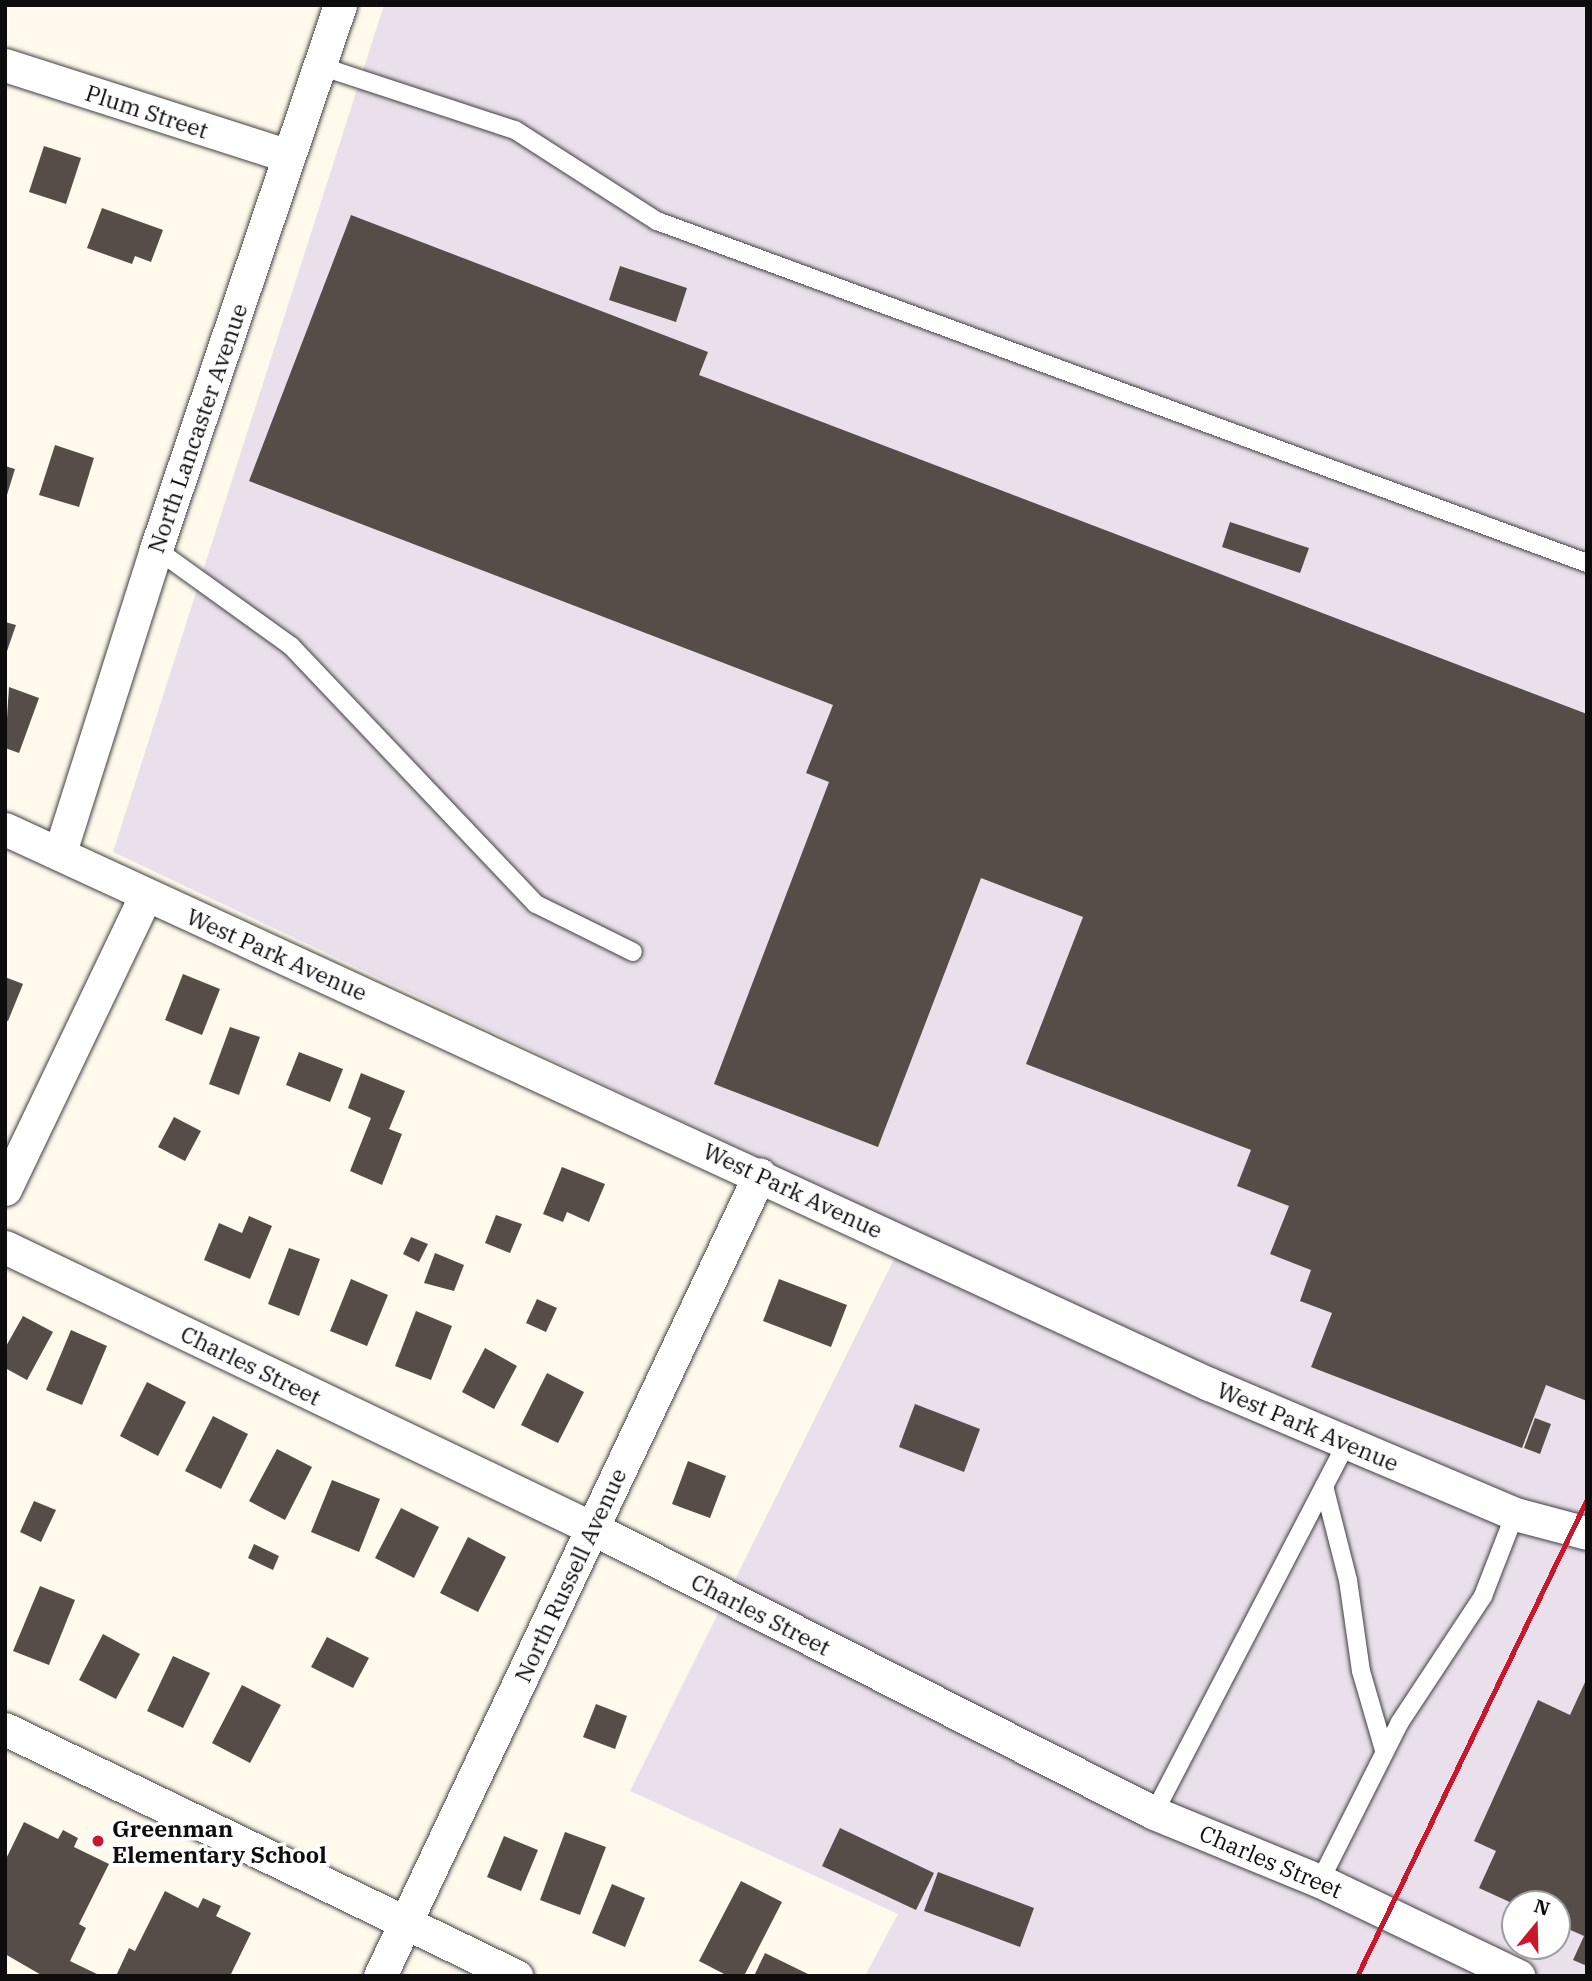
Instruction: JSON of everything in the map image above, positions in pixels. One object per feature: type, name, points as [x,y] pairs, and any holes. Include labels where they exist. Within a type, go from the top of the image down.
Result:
[{"type":"street","name":"North Lancaster Avenue","points":[[60,852],[156,549],[340,5]]},
{"type":"street","name":"Plum Street","points":[[5,65],[288,156]]},
{"type":"street","name":"West Park Avenue","points":[[5,830],[60,852],[146,895],[1347,1443],[1515,1514],[1587,1533]]},
{"type":"street","points":[[5,1189],[146,895]]},
{"type":"street","name":"North Russell Avenue","points":[[380,1976],[760,1174]]},
{"type":"street","name":"Charles Street","points":[[5,1247],[592,1528],[1154,1813],[1320,1881],[1518,1976]]},
{"type":"street","points":[[5,1729],[516,1976]]},
{"type":"lane","points":[[320,66],[515,130],[657,221],[1587,564]]},
{"type":"lane","points":[[156,549],[291,646],[536,904],[633,952]]},
{"type":"lane","points":[[1154,1813],[1347,1443]]},
{"type":"lane","points":[[1324,1486],[1348,1580],[1361,1671],[1384,1750]]},
{"type":"lane","points":[[1320,1881],[1384,1750],[1483,1596],[1515,1514]]},
{"type":"shaded area","points":[[384,5],[1587,5],[1587,1976],[865,1976],[898,1914],[630,1791],[909,1229],[113,852]]},
{"type":"building","points":[[44,146],[81,158],[66,204],[29,192]]},
{"type":"building","points":[[102,208],[163,230],[151,262],[135,256],[132,264],[87,248]]},
{"type":"building","points":[[351,215],[708,352],[699,375],[1587,714],[1587,1401],[1546,1385],[1522,1448],[1311,1367],[1332,1313],[1300,1301],[1311,1270],[1270,1254],[1289,1206],[1237,1186],[1251,1150],[1026,1064],[1083,917],[981,878],[878,1147],[714,1084],[829,782],[806,773],[833,705],[249,481]]},
{"type":"building","points":[[620,266],[687,288],[676,322],[609,300]]},
{"type":"building","points":[[55,445],[94,458],[79,507],[39,495]]},
{"type":"building","points":[[5,466],[15,469],[6,498],[5,498]]},
{"type":"building","points":[[1230,522],[1309,548],[1300,573],[1222,547]]},
{"type":"building","points":[[5,622],[16,625],[6,654],[5,654]]},
{"type":"building","points":[[9,687],[39,698],[19,753],[5,748]]},
{"type":"building","points":[[183,974],[220,989],[202,1035],[165,1020]]},
{"type":"building","points":[[5,977],[23,984],[8,1021],[5,1020]]},
{"type":"building","points":[[230,1027],[260,1037],[239,1095],[209,1084]]},
{"type":"building","points":[[299,1052],[343,1069],[330,1102],[286,1085]]},
{"type":"building","points":[[361,1073],[405,1091],[389,1129],[402,1134],[382,1185],[350,1171],[371,1118],[348,1108]]},
{"type":"building","points":[[174,1117],[201,1131],[185,1161],[158,1147]]},
{"type":"building","points":[[562,1167],[605,1184],[589,1222],[567,1212],[563,1222],[543,1214]]},
{"type":"building","points":[[496,1215],[522,1224],[510,1253],[485,1243]]},
{"type":"building","points":[[249,1216],[272,1226],[250,1279],[204,1260],[219,1223],[242,1233]]},
{"type":"building","points":[[411,1237],[428,1244],[419,1262],[403,1254]]},
{"type":"building","points":[[289,1248],[320,1259],[299,1316],[268,1304]]},
{"type":"building","points":[[435,1253],[464,1265],[454,1291],[424,1283]]},
{"type":"building","points":[[351,1279],[388,1295],[367,1346],[330,1331]]},
{"type":"building","points":[[779,1279],[847,1305],[831,1347],[763,1321]]},
{"type":"building","points":[[537,1299],[557,1308],[546,1332],[526,1323]]},
{"type":"building","points":[[416,1311],[452,1326],[431,1380],[395,1366]]},
{"type":"building","points":[[23,1316],[53,1332],[27,1380],[5,1368],[5,1348]]},
{"type":"building","points":[[71,1330],[107,1346],[82,1405],[46,1390]]},
{"type":"building","points":[[485,1348],[517,1366],[494,1409],[462,1392]]},
{"type":"building","points":[[547,1373],[584,1392],[558,1443],[521,1425]]},
{"type":"building","points":[[147,1382],[186,1402],[158,1456],[120,1436]]},
{"type":"building","points":[[915,1404],[980,1429],[964,1472],[899,1447]]},
{"type":"building","points":[[213,1416],[248,1434],[221,1489],[185,1471]]},
{"type":"building","points":[[1535,1418],[1551,1424],[1540,1454],[1524,1448]]},
{"type":"building","points":[[277,1449],[312,1467],[285,1520],[249,1501]]},
{"type":"building","points":[[688,1461],[726,1476],[710,1518],[672,1504]]},
{"type":"building","points":[[332,1480],[380,1499],[359,1552],[311,1532]]},
{"type":"building","points":[[34,1501],[56,1510],[41,1542],[20,1532]]},
{"type":"building","points":[[401,1508],[439,1527],[414,1578],[375,1558]]},
{"type":"building","points":[[468,1537],[506,1557],[478,1612],[440,1593]]},
{"type":"building","points":[[254,1544],[279,1556],[273,1570],[248,1558]]},
{"type":"building","points":[[40,1586],[75,1600],[49,1665],[13,1651]]},
{"type":"building","points":[[103,1634],[140,1654],[116,1699],[79,1680]]},
{"type":"building","points":[[327,1637],[369,1658],[353,1688],[311,1667]]},
{"type":"building","points":[[173,1656],[210,1673],[183,1728],[147,1711]]},
{"type":"building","points":[[1587,1678],[1587,1966],[1573,1960],[1584,1936],[1571,1930],[1571,1890],[1501,1890],[1501,1898],[1479,1888],[1496,1851],[1474,1841],[1538,1700],[1570,1715]]},
{"type":"building","points":[[242,1685],[281,1705],[250,1763],[212,1743]]},
{"type":"building","points":[[596,1704],[627,1716],[615,1749],[583,1737]]},
{"type":"building","points":[[24,1822],[58,1839],[63,1830],[78,1838],[74,1847],[109,1864],[79,1924],[86,1928],[70,1961],[101,1976],[43,1976],[5,1954],[5,1861]]},
{"type":"building","points":[[840,1828],[934,1873],[916,1910],[822,1866]]},
{"type":"building","points":[[565,1832],[606,1847],[580,1915],[540,1900]]},
{"type":"building","points":[[504,1836],[538,1850],[521,1891],[487,1877]]},
{"type":"building","points":[[938,1872],[1034,1908],[1020,1947],[924,1911]]},
{"type":"building","points":[[741,1881],[782,1902],[744,1976],[728,1976],[699,1961]]},
{"type":"building","points":[[612,1884],[645,1898],[625,1947],[592,1933]]},
{"type":"building","points":[[165,1891],[198,1908],[203,1898],[221,1906],[216,1916],[251,1933],[230,1976],[116,1976],[129,1948],[135,1951]]},
{"type":"building","points":[[765,1953],[808,1974],[807,1976],[754,1976]]},
{"type":"railway","points":[[1357,1976],[1587,1499]]},
{"type":"place","name":"Greenman Elementary School","points":[[98,1841]]}]
